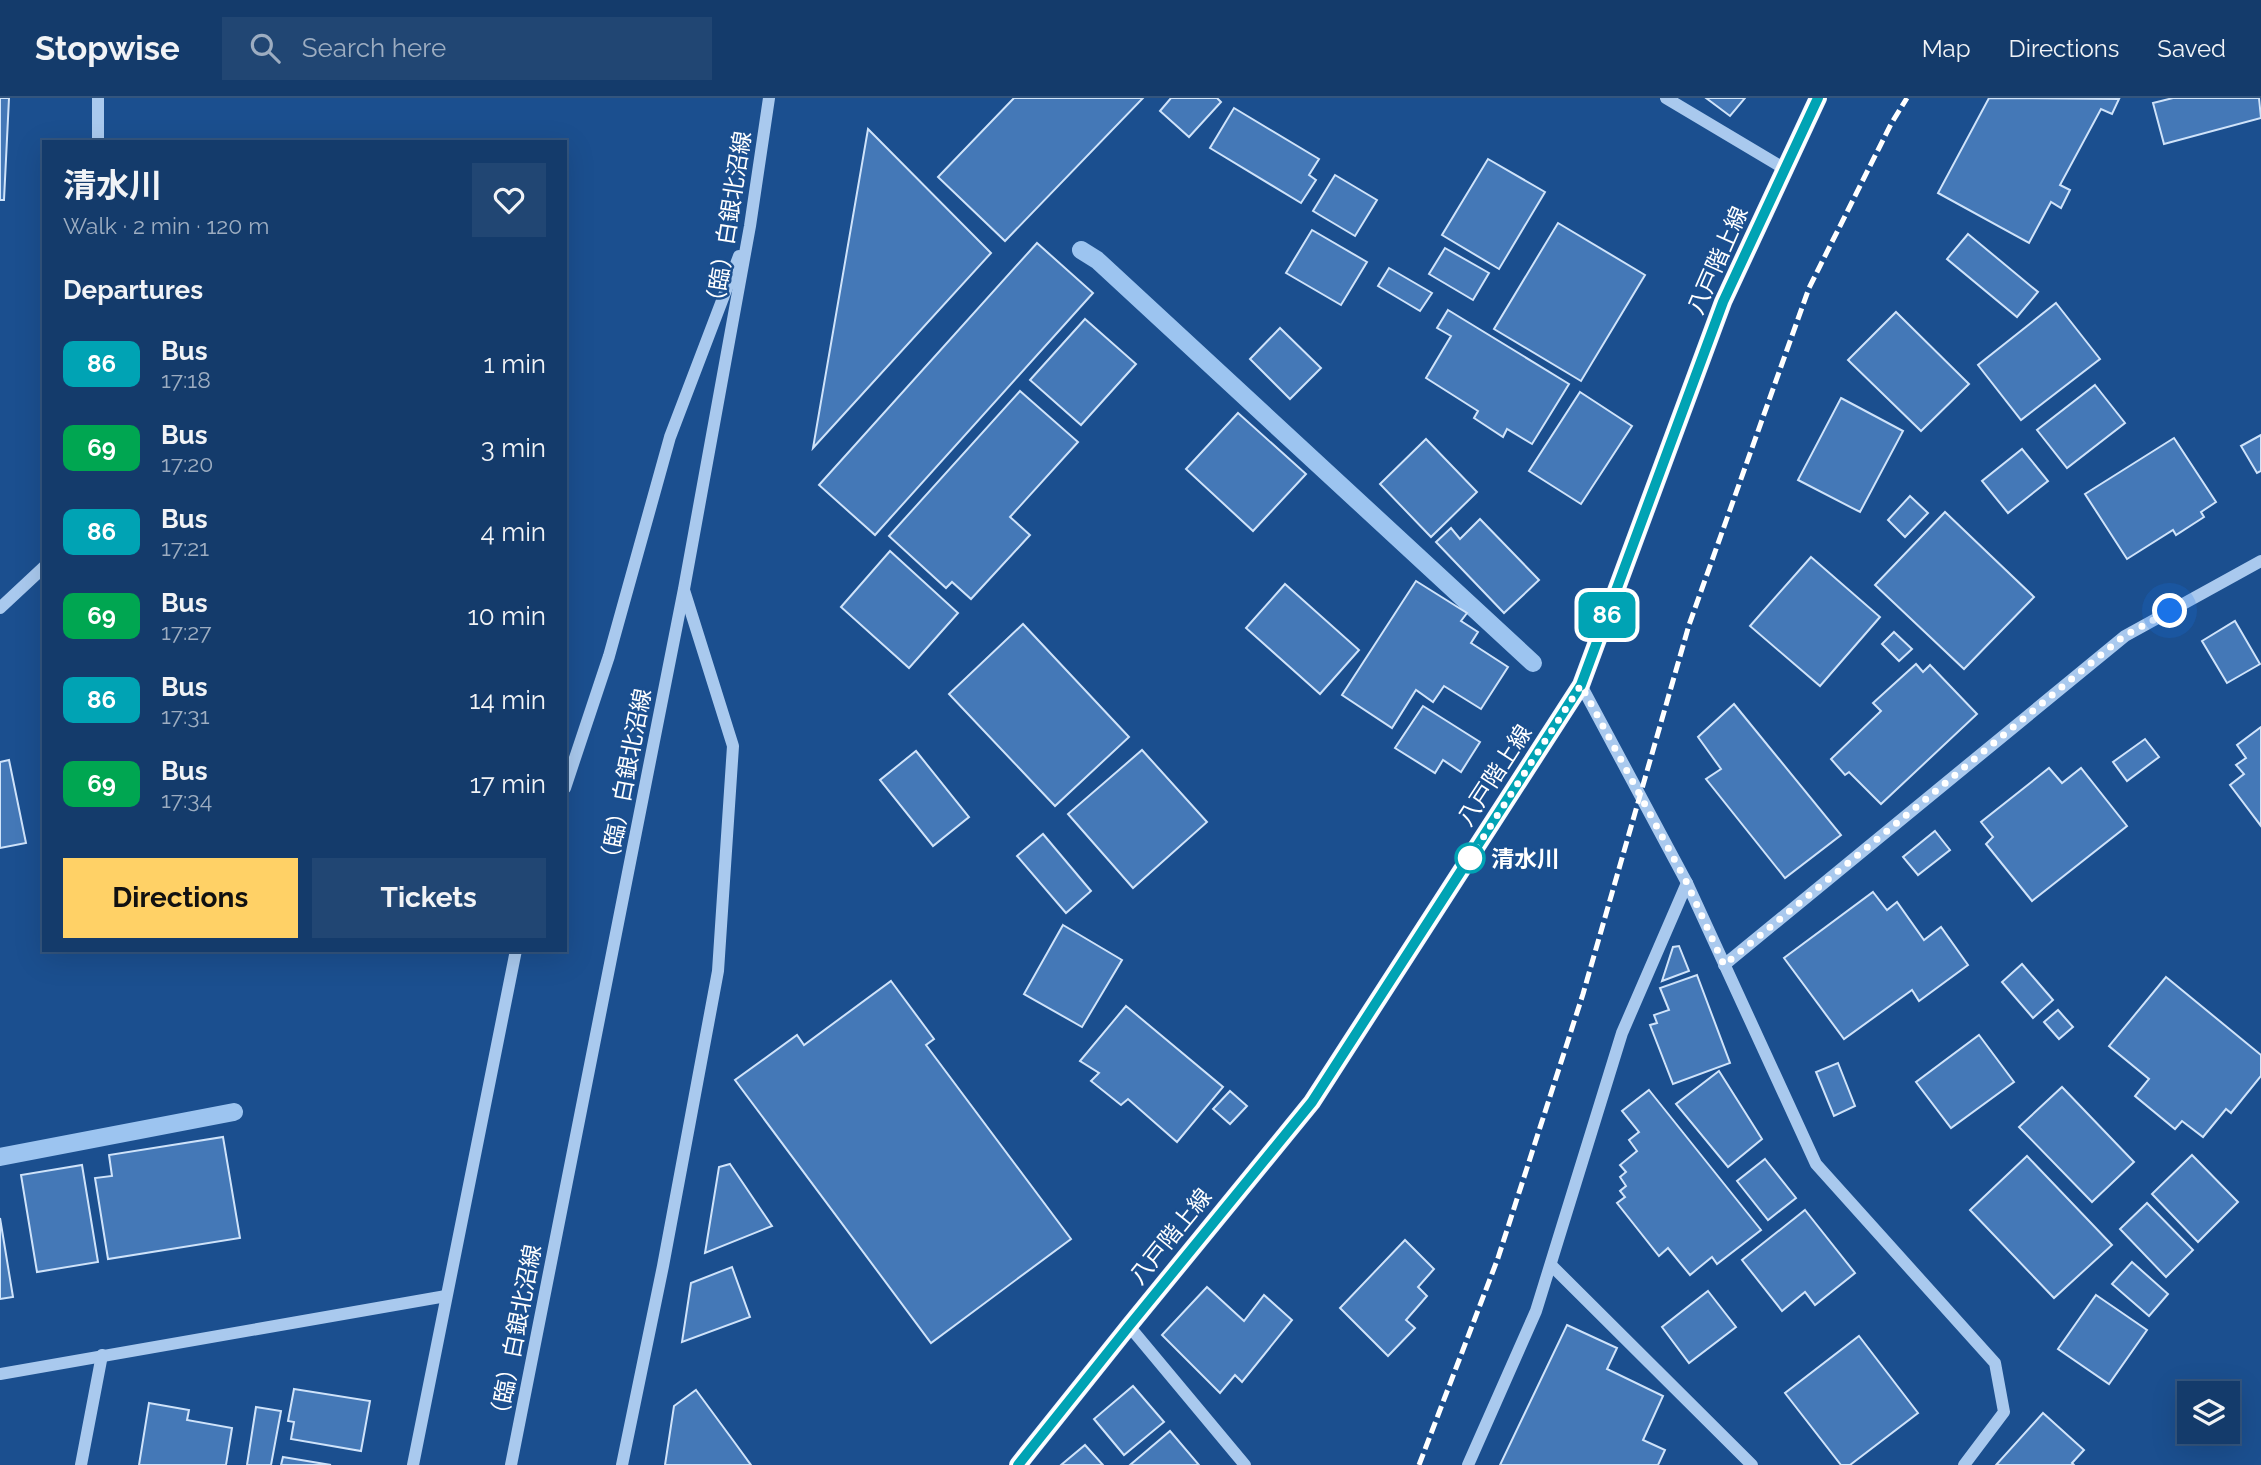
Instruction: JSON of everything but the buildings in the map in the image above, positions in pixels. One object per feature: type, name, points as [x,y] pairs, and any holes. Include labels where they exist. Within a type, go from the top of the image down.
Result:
[{"type":"main road","name":"八戸階上線","points":[[1018,1465],[1312,1102],[1581,685],[1723,302],[1818,98]]},
{"type":"street","points":[[98,98],[98,140]]},
{"type":"street","name":"（臨）白銀北沼線","points":[[511,1465],[684,589],[750,226],[769,98]]},
{"type":"street","points":[[1666,98],[1785,169]]},
{"type":"street","points":[[567,782],[609,656],[670,437],[750,226]]},
{"type":"street","points":[[1724,965],[2124,636],[2261,561]]},
{"type":"street","points":[[0,608],[42,569]]},
{"type":"street","points":[[622,1465],[663,1266],[718,971],[733,746],[684,589]]},
{"type":"street","points":[[1581,685],[1684,877],[1816,1164],[1995,1363],[2004,1412],[1964,1465]]},
{"type":"street","points":[[1468,1465],[1536,1311],[1622,1033],[1684,877]]},
{"type":"street","points":[[413,1465],[516,952]]},
{"type":"street","points":[[1550,1265],[1752,1465]]},
{"type":"street","points":[[0,1374],[446,1296]]},
{"type":"street","points":[[1129,1326],[1245,1465]]},
{"type":"street","points":[[81,1465],[102,1355]]},
{"type":"waterway","points":[[1081,250],[1097,260],[1533,663]]},
{"type":"waterway","points":[[0,1157],[234,1112]]},
{"type":"railway","points":[[1419,1465],[1498,1258],[1583,994],[1689,625],[1809,288],[1891,124],[1907,98]]},
{"type":"bus line","name":"86","points":[[1018,1465],[1312,1102],[1581,685],[1723,302],[1818,98]]},
{"type":"place","name":"清水川","points":[[1470,858]]},
{"type":"route","points":[[1470,858],[1581,685],[1687,883],[1724,965],[2124,636],[2170,611]]}]
